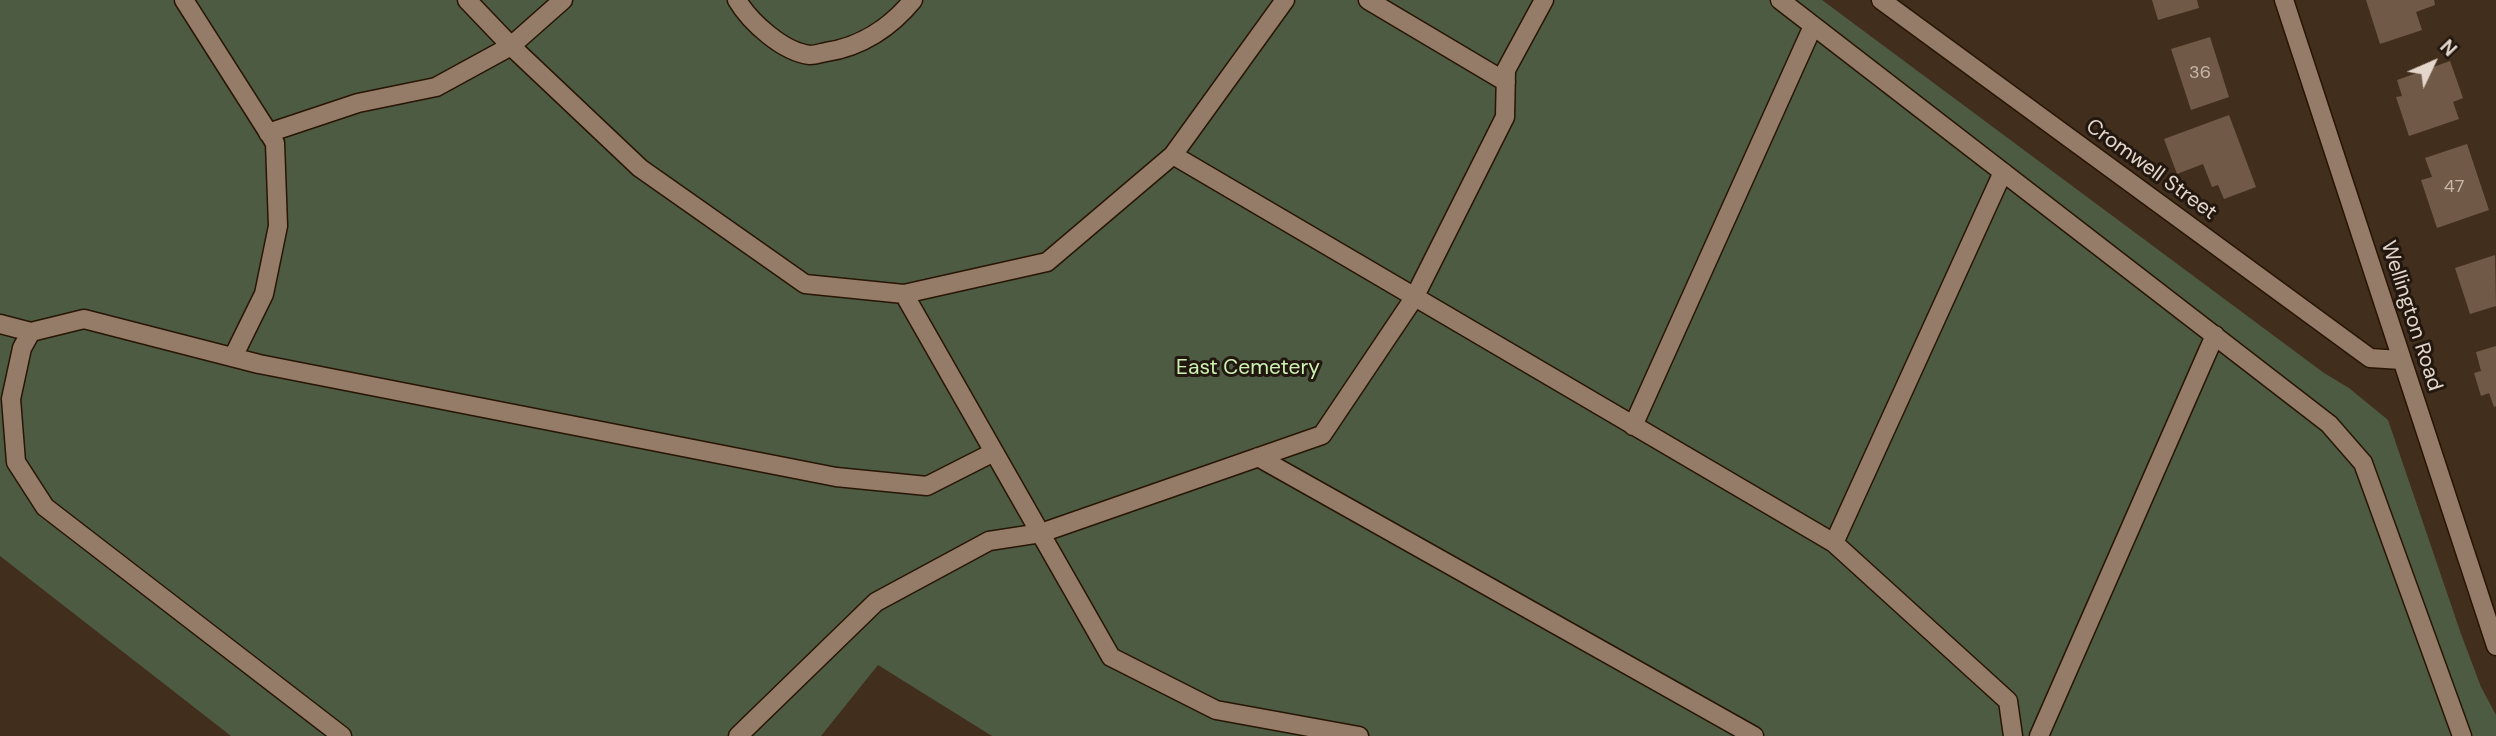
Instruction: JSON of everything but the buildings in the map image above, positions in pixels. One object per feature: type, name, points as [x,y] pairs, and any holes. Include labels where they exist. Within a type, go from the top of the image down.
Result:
[{"type":"street","points":[[184,0],[275,143],[278,226],[264,295],[233,357]]},
{"type":"street","points":[[467,0],[511,46],[640,168],[805,284],[904,294],[1047,262],[1173,155],[1285,0]]},
{"type":"street","points":[[268,133],[358,103],[436,87],[511,46],[563,0]]},
{"type":"street","points":[[737,0],[745,13],[775,41],[810,55],[845,49],[887,27],[913,0]]},
{"type":"street","points":[[1368,0],[1506,82]]},
{"type":"street","points":[[738,736],[876,602],[989,541],[1041,533],[1322,435],[1414,298],[1505,117],[1506,70],[1544,0]]},
{"type":"street","points":[[1780,0],[2329,424],[2363,463],[2462,736]]},
{"type":"street","name":"Cromwell Street","points":[[1881,0],[2370,358],[2401,360]]},
{"type":"street","name":"Wellington Road","points":[[2284,0],[2496,646]]},
{"type":"street","points":[[1633,426],[1814,26]]},
{"type":"street","points":[[1173,155],[1834,543],[2008,701],[2013,736]]},
{"type":"street","points":[[1834,543],[2003,172]]},
{"type":"street","points":[[904,294],[1111,657],[1216,710],[1359,736]]},
{"type":"street","points":[[0,324],[31,332],[84,319],[233,357],[836,477],[927,486],[994,452]]},
{"type":"street","points":[[31,332],[22,348],[11,399],[16,462],[44,507],[342,736]]},
{"type":"street","points":[[2039,736],[2215,335]]},
{"type":"street","points":[[1258,457],[1754,736]]},
{"type":"green space","name":"East Cemetery","points":[[0,0],[1822,0],[2324,373],[2349,388],[2388,420],[2461,634],[2481,687],[2496,715],[2496,736],[992,736],[878,665],[821,736],[231,736],[0,556]]}]
